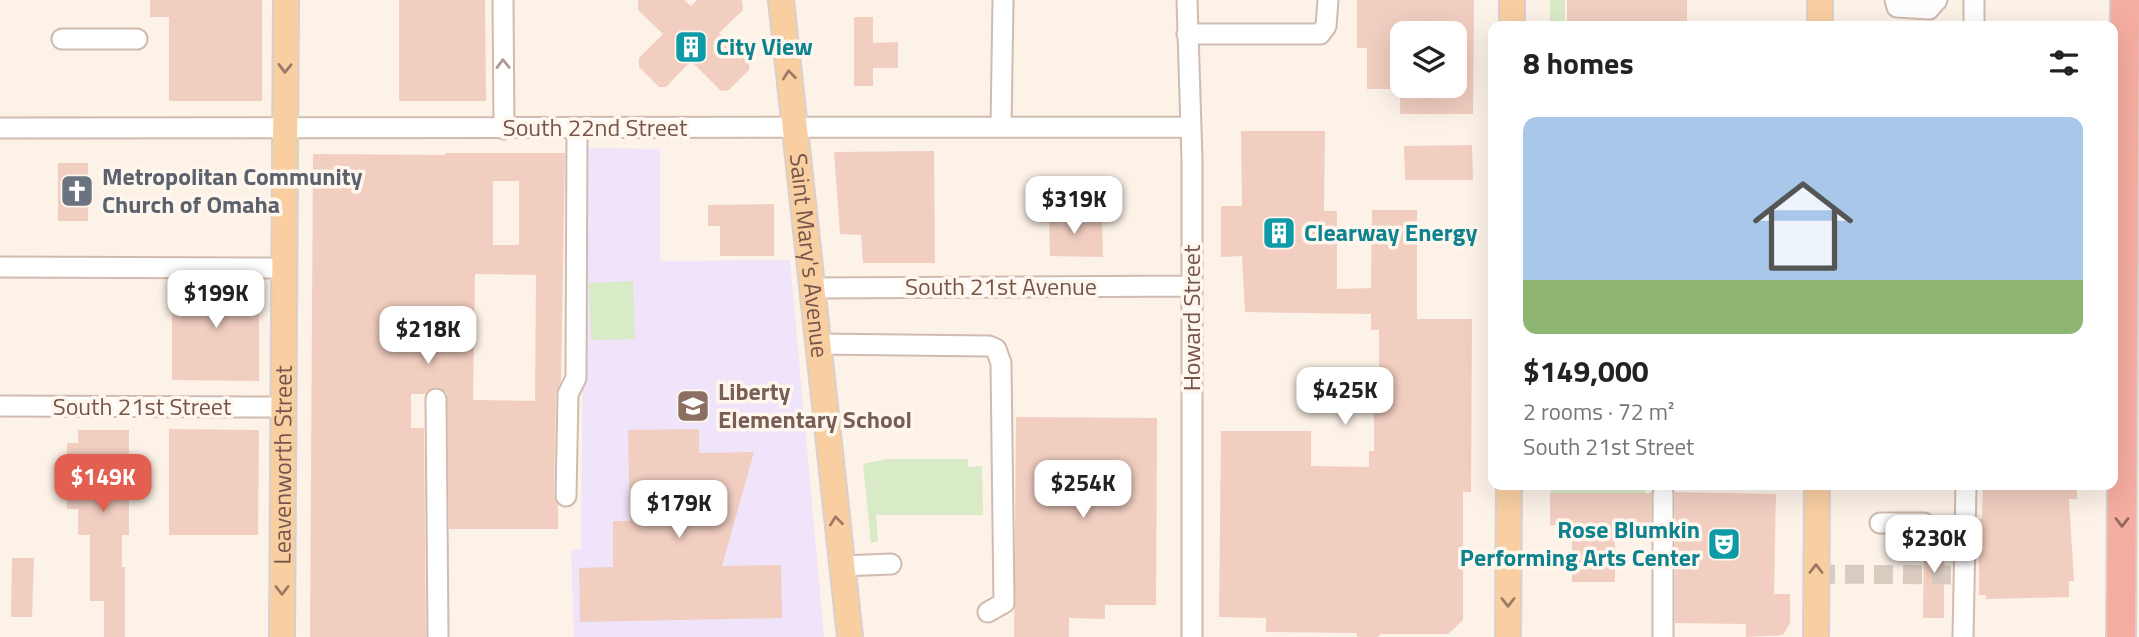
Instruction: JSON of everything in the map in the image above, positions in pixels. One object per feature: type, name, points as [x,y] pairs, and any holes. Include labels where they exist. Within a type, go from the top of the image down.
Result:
[{"type":"highway","points":[[2121,637],[2118,100],[2125,0]]},
{"type":"main road","name":"Leavenworth Street","points":[[282,637],[285,0]]},
{"type":"main road","name":"Saint Mary's Avenue","points":[[781,0],[850,637]]},
{"type":"main road","points":[[1512,0],[1512,21]]},
{"type":"main road","points":[[1820,0],[1820,21]]},
{"type":"main road","points":[[1508,637],[1509,490]]},
{"type":"main road","points":[[1816,637],[1817,490]]},
{"type":"street","points":[[503,0],[504,129]]},
{"type":"street","points":[[1001,127],[1003,0]]},
{"type":"street","name":"Howard Street","points":[[1187,0],[1192,286],[1192,637]]},
{"type":"street","points":[[1187,34],[1320,34],[1326,26],[1328,0]]},
{"type":"street","points":[[1895,0],[1897,7],[1929,9],[1937,0]]},
{"type":"street","points":[[1974,21],[1975,0]]},
{"type":"street","points":[[62,39],[137,39]]},
{"type":"street","name":"South 22nd Street","points":[[0,128],[1190,127]]},
{"type":"street","points":[[566,496],[568,394],[576,378],[577,128]]},
{"type":"street","points":[[0,267],[284,268]]},
{"type":"street","name":"South 21st Avenue","points":[[811,288],[1192,286]]},
{"type":"street","points":[[817,344],[989,346],[996,349],[1000,363],[1005,487],[1004,603],[988,612]]},
{"type":"street","points":[[436,399],[438,637]]},
{"type":"street","name":"South 21st Street","points":[[0,406],[283,407]]},
{"type":"street","points":[[1963,637],[1966,490]]},
{"type":"street","points":[[1663,494],[1663,637]]},
{"type":"street","points":[[1880,523],[1924,523]]},
{"type":"street","points":[[842,566],[891,564]]},
{"type":"shaded area","name":"Liberty Elementary School","points":[[585,148],[660,149],[660,261],[790,260],[824,637],[574,637],[571,550],[581,549]]},
{"type":"green space","points":[[1550,0],[1565,0],[1565,21],[1550,21]]},
{"type":"green space","points":[[633,281],[635,339],[591,340],[589,283]]},
{"type":"green space","points":[[887,459],[968,459],[968,467],[982,466],[983,515],[876,515],[878,541],[871,543],[863,464]]},
{"type":"green space","points":[[1551,490],[1646,490],[1645,493],[1551,493]]},
{"type":"building","points":[[150,0],[262,0],[262,101],[169,101],[169,17],[150,17]]},
{"type":"building","points":[[399,0],[485,0],[486,101],[399,101]]},
{"type":"building","name":"City View","points":[[638,0],[684,0],[691,6],[697,0],[742,0],[743,10],[719,33],[749,63],[749,70],[729,90],[721,91],[691,61],[666,87],[659,87],[639,67],[639,58],[663,34],[638,10]]},
{"type":"building","points":[[1357,0],[1474,0],[1473,114],[1400,114],[1400,98],[1467,98],[1467,21],[1390,21],[1390,89],[1367,89],[1367,48],[1357,48]]},
{"type":"building","points":[[1567,0],[1687,0],[1687,21],[1567,21]]},
{"type":"building","points":[[854,17],[873,17],[873,43],[898,42],[898,68],[873,68],[873,86],[854,86]]},
{"type":"building","points":[[1241,131],[1325,131],[1324,211],[1337,211],[1337,289],[1371,288],[1372,210],[1417,210],[1417,319],[1472,319],[1471,492],[1463,492],[1463,620],[1448,634],[1381,634],[1377,637],[1357,637],[1357,633],[1266,632],[1266,618],[1219,617],[1221,431],[1311,431],[1311,466],[1369,467],[1369,451],[1374,451],[1374,371],[1379,371],[1379,330],[1371,330],[1371,314],[1245,312],[1242,256],[1221,257],[1221,206],[1242,206]]},
{"type":"building","points":[[1472,145],[1473,180],[1405,180],[1404,146]]},
{"type":"building","points":[[934,151],[935,263],[863,263],[861,235],[840,234],[834,152]]},
{"type":"building","points":[[565,153],[561,381],[556,394],[554,496],[558,505],[558,529],[449,529],[447,393],[435,387],[425,394],[411,394],[411,428],[424,428],[426,637],[310,637],[313,154]],"holes":[[[493,181],[519,181],[519,245],[493,245]],[[475,274],[536,275],[535,401],[473,400]]]},
{"type":"building","points":[[58,163],[88,163],[88,221],[58,221]]},
{"type":"building","points":[[774,204],[774,256],[720,256],[720,226],[708,226],[708,205]]},
{"type":"building","points":[[1049,211],[1073,211],[1073,223],[1102,222],[1103,257],[1050,256]]},
{"type":"building","points":[[172,280],[259,280],[259,381],[172,380]]},
{"type":"building","points":[[1016,417],[1157,418],[1156,605],[1105,605],[1105,619],[1069,618],[1069,637],[1014,637]]},
{"type":"building","points":[[169,429],[259,430],[258,535],[169,535]]},
{"type":"building","points":[[699,429],[699,453],[754,452],[722,566],[781,565],[782,618],[580,622],[579,568],[613,567],[613,521],[630,521],[628,430]]},
{"type":"building","points":[[78,430],[129,430],[129,535],[122,535],[125,637],[104,637],[104,601],[90,601],[90,535],[78,535],[78,509],[67,509],[67,443],[78,443]]},
{"type":"building","points":[[1983,490],[2077,490],[2077,499],[2069,499],[2074,581],[2069,581],[2069,597],[1986,599],[1986,595],[1979,595],[1979,519],[1982,519]]},
{"type":"building","name":"Rose Blumkin Performing Arts Center","points":[[1675,492],[1776,494],[1774,594],[1790,594],[1790,623],[1783,635],[1746,637],[1746,624],[1675,623]]},
{"type":"building","points":[[1550,493],[1651,493],[1651,525],[1615,525],[1615,582],[1572,582],[1572,525],[1550,525]]},
{"type":"building","points":[[1935,529],[1944,529],[1944,618],[1923,618],[1924,535]]},
{"type":"building","points":[[12,558],[34,558],[32,617],[11,617]]},
{"type":"tunnel","points":[[1816,574],[1963,575]]},
{"type":"place","name":"City View","points":[[691,47]]},
{"type":"place","name":"Metropolitan Community Church of Omaha","points":[[77,191]]},
{"type":"place","name":"Clearway Energy","points":[[1279,233]]},
{"type":"place","name":"Liberty Elementary School","points":[[693,406]]},
{"type":"place","name":"Rose Blumkin Performing Arts Center","points":[[1724,544]]}]
